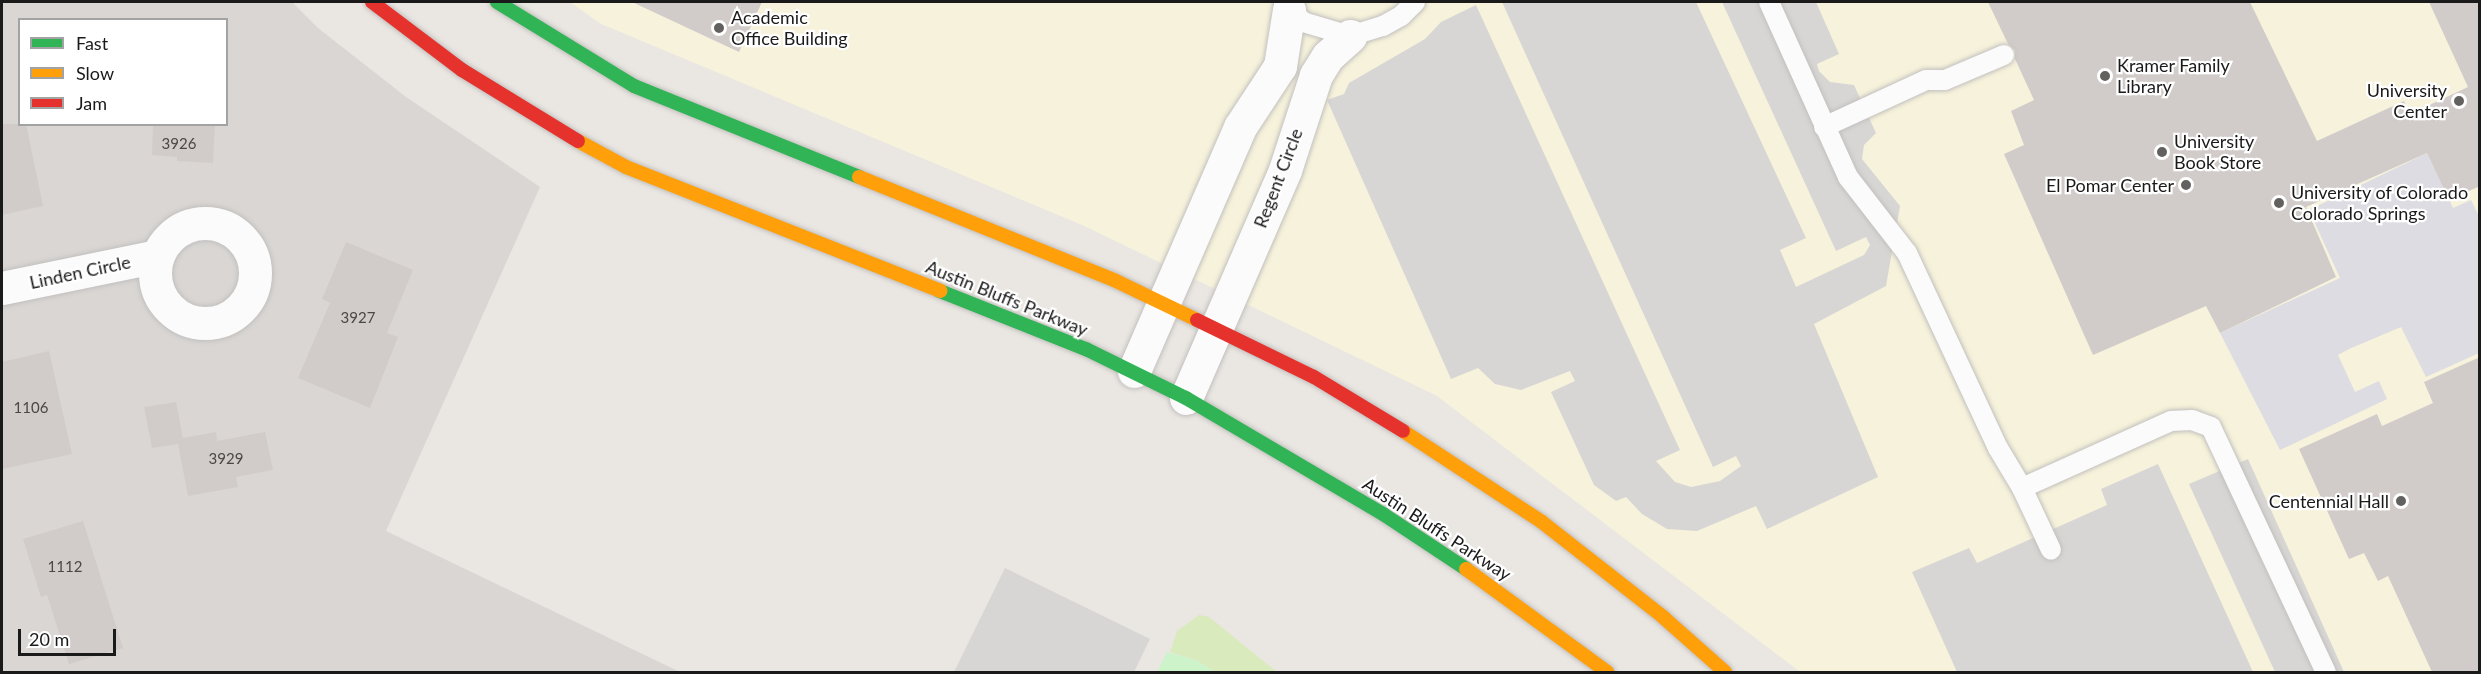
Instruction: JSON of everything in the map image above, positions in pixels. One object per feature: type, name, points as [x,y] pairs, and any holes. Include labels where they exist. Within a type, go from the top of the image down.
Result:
[{"type":"main road","name":"Austin Bluffs Parkway","points":[[372,2],[462,70],[536,119],[626,167],[1134,371],[1186,398],[1383,514],[1508,597],[1606,672]]},
{"type":"main road","points":[[497,2],[634,86],[1165,302],[1314,376],[1466,469],[1608,572],[1725,672]]},
{"type":"street","points":[[1134,371],[1240,127],[1280,66],[1286,6]]},
{"type":"street","name":"Regent Circle","points":[[1186,398],[1219,327],[1285,170],[1316,75],[1328,56],[1350,36]]},
{"type":"street","name":"Linden Circle","points":[[2,288],[158,256]]},
{"type":"lane","name":"Regent Circle","points":[[1350,36],[1383,26],[1401,16],[1415,2]]},
{"type":"lane","points":[[1769,2],[1848,177],[1907,253],[1998,448],[2022,488],[2050,549]]},
{"type":"lane","points":[[1286,6],[1318,28],[1350,36]]},
{"type":"lane","points":[[1824,127],[1926,80],[1945,80],[2004,55]]},
{"type":"lane","points":[[2022,488],[2171,421],[2192,420],[2211,427],[2326,672]]},
{"type":"shaded area","points":[[2,2],[292,2],[318,28],[406,97],[540,187],[386,531],[680,672],[2,672]]},
{"type":"shaded area","points":[[570,2],[2479,2],[2479,672],[1800,672],[1437,396],[1082,225],[601,24]]},
{"type":"shaded area","points":[[1502,2],[1696,2],[1806,238],[1780,250],[1796,287],[1864,255],[1870,245],[1866,237],[1836,251],[1722,2],[1816,2],[1839,54],[1817,64],[1819,71],[1830,82],[1854,85],[1876,133],[1864,145],[1862,159],[1900,206],[1886,286],[1814,324],[1878,477],[1767,529],[1756,506],[1697,531],[1667,529],[1642,514],[1626,497],[1616,501],[1594,485],[1551,392],[1575,381],[1570,371],[1521,390],[1495,384],[1478,368],[1451,379],[1327,100],[1344,94],[1349,83],[1425,39],[1441,22],[1476,5],[1680,450],[1656,461],[1675,482],[1691,487],[1720,481],[1741,466],[1736,456],[1713,467]]},
{"type":"shaded area","points":[[2427,153],[2453,208],[2471,200],[2479,216],[2479,353],[2426,377],[2401,327],[2349,349],[2338,355],[2355,392],[2379,381],[2387,399],[2280,450],[2220,333],[2340,278],[2309,210]]},
{"type":"shaded area","points":[[2248,459],[2344,672],[2275,672],[2189,484]]},
{"type":"shaded area","points":[[2158,464],[2253,672],[1957,672],[1912,572],[1969,548],[1977,563],[2107,505],[2101,489]]},
{"type":"shaded area","points":[[1005,568],[1150,639],[1134,672],[954,672]]},
{"type":"green space","points":[[1199,615],[1209,617],[1277,672],[1215,672],[1196,660],[1170,652],[1177,631]]},
{"type":"green space","points":[[1167,652],[1196,660],[1215,672],[1157,672]]},
{"type":"building","name":"Academic Office Building","points":[[632,2],[762,2],[739,52]]},
{"type":"building","name":"El Pomar Center","points":[[1988,2],[2250,2],[2317,141],[2404,101],[2410,114],[2468,87],[2429,2],[2480,2],[2480,186],[2449,200],[2427,153],[2306,207],[2336,277],[2220,333],[2206,306],[2093,355],[2004,154],[2024,145],[2011,111],[2034,100],[2015,59],[2015,50],[2008,44]]},
{"type":"building","points":[[2,124],[18,124],[18,126],[26,126],[43,206],[2,215]]},
{"type":"building","points":[[153,126],[215,126],[213,163],[177,161],[177,157],[152,155]]},
{"type":"building","points":[[346,242],[413,270],[387,333],[398,337],[370,408],[298,378],[330,303],[322,299]]},
{"type":"building","points":[[49,351],[72,454],[2,469],[2,362]]},
{"type":"building","name":"Centennial Hall","points":[[2480,357],[2480,672],[2432,672],[2388,576],[2378,581],[2364,553],[2349,559],[2299,449],[2377,414],[2382,426],[2433,403],[2424,382]]},
{"type":"building","points":[[176,402],[183,438],[216,432],[217,441],[265,432],[273,470],[236,477],[238,487],[188,496],[178,444],[152,448],[144,407]]},
{"type":"building","points":[[83,521],[123,648],[69,664],[47,595],[41,597],[23,539]]},
{"type":"traffic: fast","points":[[497,2],[634,86],[859,177]]},
{"type":"traffic: fast","points":[[940,291],[1086,349],[1186,398],[1383,514],[1466,569]]},
{"type":"traffic: slow","points":[[578,141],[626,167],[940,291]]},
{"type":"traffic: slow","points":[[859,177],[1116,281],[1197,320]]},
{"type":"traffic: slow","points":[[1403,431],[1542,522],[1663,617],[1725,672]]},
{"type":"traffic: slow","points":[[1466,569],[1607,672]]},
{"type":"traffic: jam","points":[[372,2],[462,70],[578,141]]},
{"type":"traffic: jam","points":[[1197,320],[1314,377],[1403,431]]},
{"type":"place","name":"Academic Office Building","points":[[719,28]]},
{"type":"place","name":"Kramer Family Library","points":[[2105,76]]},
{"type":"place","name":"University Center","points":[[2459,101]]},
{"type":"place","name":"University Book Store","points":[[2162,152]]},
{"type":"place","name":"El Pomar Center","points":[[2186,185]]},
{"type":"place","name":"University of Colorado Colorado Springs","points":[[2279,203]]},
{"type":"place","name":"Centennial Hall","points":[[2401,501]]}]
